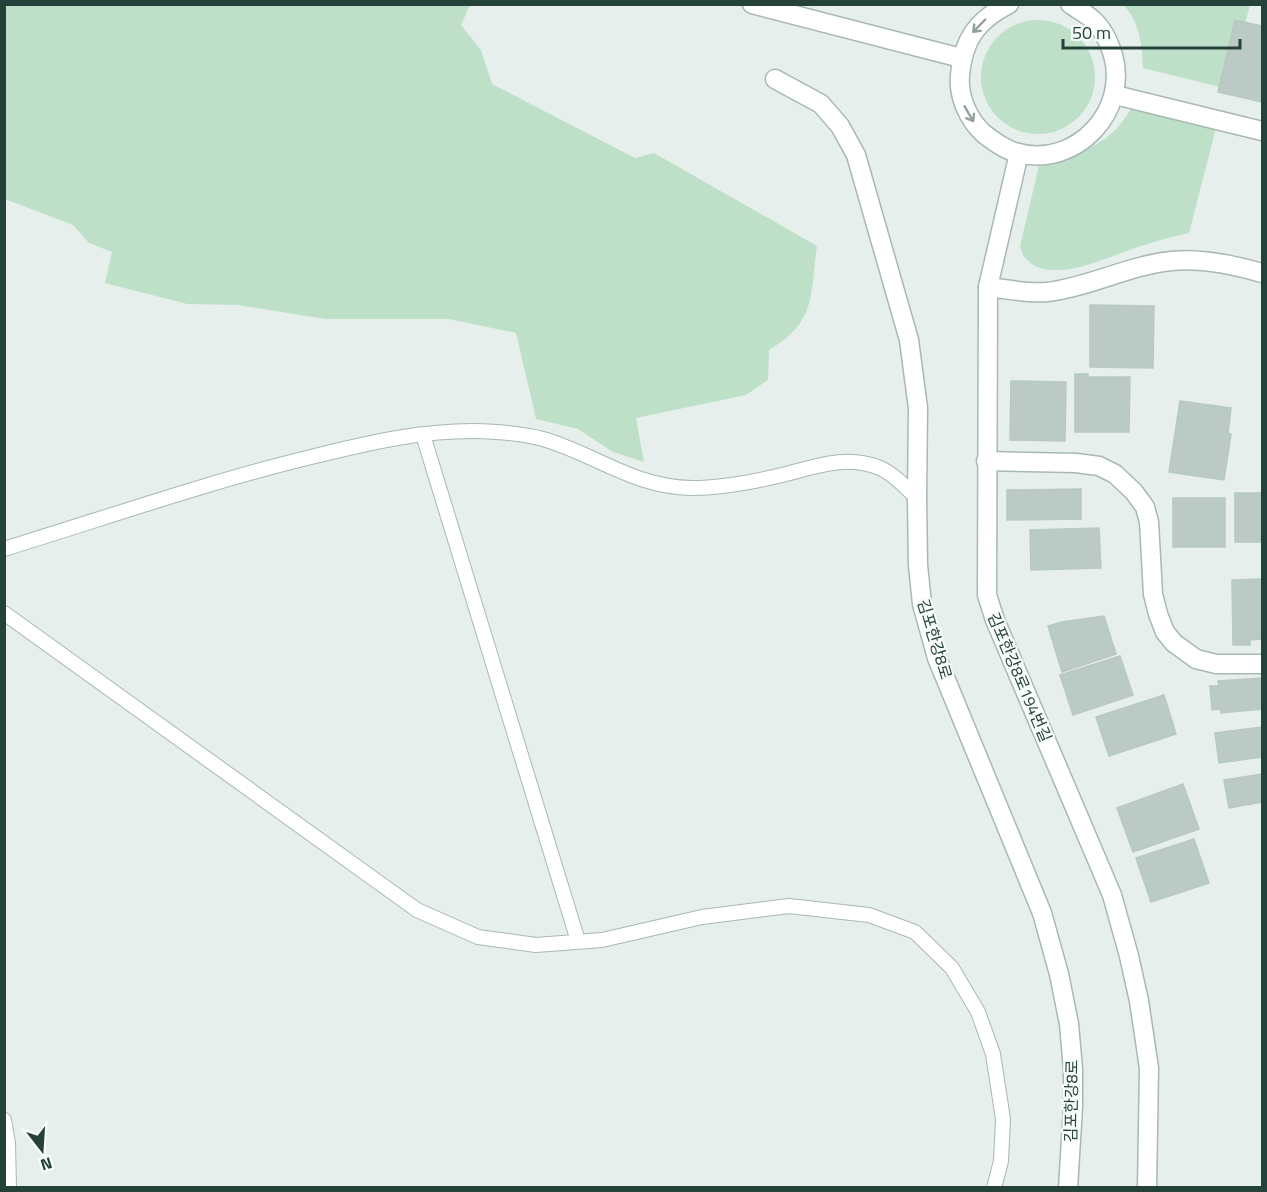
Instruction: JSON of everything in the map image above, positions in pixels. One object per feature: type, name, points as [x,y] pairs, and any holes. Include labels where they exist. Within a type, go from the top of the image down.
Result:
[{"type":"street","points":[[752,4],[961,58]]},
{"type":"street","points":[[1009,4],[992,13],[972,32],[961,58],[959,82],[964,106],[977,127],[996,144],[1019,153],[1044,156],[1068,150],[1089,137],[1105,118],[1115,95],[1117,68],[1109,42],[1093,20],[1070,4]]},
{"type":"street","name":"김포한강8로","points":[[774,79],[821,104],[840,126],[856,154],[909,340],[918,408],[918,565],[922,604],[937,658],[1042,913],[1059,974],[1069,1023],[1073,1069],[1068,1188]]},
{"type":"street","points":[[1115,95],[1263,131]]},
{"type":"street","name":"김포한강8로194번길","points":[[1019,153],[988,287],[987,595],[995,620],[1112,895],[1129,956],[1139,1001],[1149,1068],[1147,1188]]},
{"type":"street","points":[[988,287],[1046,292],[1069,288],[1140,267],[1173,261],[1211,262],[1263,273]]},
{"type":"street","points":[[986,461],[1076,463],[1099,466],[1115,474],[1134,492],[1145,507],[1149,522],[1153,594],[1165,632],[1174,643],[1196,659],[1216,664],[1263,664]]},
{"type":"lane","points":[[4,549],[240,475],[354,446],[423,435],[494,432],[542,438],[617,471],[649,482],[690,488],[719,487],[782,475],[836,461],[860,462],[882,469],[917,498]]},
{"type":"lane","points":[[423,435],[578,941]]},
{"type":"lane","points":[[4,614],[417,910],[478,938],[536,945],[602,940],[702,917],[789,906],[869,915],[915,932],[952,968],[978,1012],[993,1054],[1003,1119],[1001,1161],[994,1188]]},
{"type":"lane","points":[[4,1120],[8,1143],[9,1188]]},
{"type":"green space","points":[[4,5],[470,5],[461,25],[481,50],[492,84],[635,158],[654,153],[817,246],[808,306],[796,329],[785,340],[769,350],[768,380],[746,395],[636,418],[644,462],[613,452],[578,429],[536,419],[516,333],[449,319],[325,319],[238,305],[187,304],[105,283],[112,252],[89,243],[73,225],[5,199]]},
{"type":"green space","points":[[1123,5],[1250,5],[1228,89],[1143,68],[1137,26]]},
{"type":"green space","points":[[1038,20],[1060,24],[1078,37],[1091,55],[1095,77],[1091,99],[1078,117],[1060,130],[1038,134],[1016,130],[998,117],[985,99],[981,77],[985,55],[998,37],[1016,24]]},
{"type":"green space","points":[[1133,106],[1216,128],[1189,233],[1079,267],[1050,270],[1037,267],[1025,258],[1020,246],[1041,157],[1069,155],[1088,149],[1115,130]]},
{"type":"building","points":[[1235,20],[1262,26],[1262,102],[1218,92]]},
{"type":"building","points":[[1090,305],[1154,306],[1153,368],[1090,367]]},
{"type":"building","points":[[1075,374],[1088,374],[1088,377],[1130,377],[1129,432],[1075,432]]},
{"type":"building","points":[[1011,381],[1066,382],[1065,441],[1010,440]]},
{"type":"building","points":[[1180,401],[1231,408],[1228,433],[1231,434],[1224,480],[1169,472]]},
{"type":"building","points":[[1081,489],[1081,519],[1007,520],[1007,490]]},
{"type":"building","points":[[1235,493],[1262,493],[1262,542],[1235,542]]},
{"type":"building","points":[[1173,498],[1225,498],[1225,547],[1173,547]]},
{"type":"building","points":[[1099,528],[1101,568],[1031,570],[1030,530]]},
{"type":"building","points":[[1262,579],[1262,639],[1250,640],[1250,645],[1233,645],[1232,580]]},
{"type":"building","points":[[1104,616],[1116,654],[1062,672],[1048,626]]},
{"type":"building","points":[[1120,656],[1133,695],[1073,715],[1060,675]]},
{"type":"building","points":[[1262,678],[1262,709],[1221,713],[1221,709],[1212,710],[1210,686],[1219,686],[1218,681]]},
{"type":"building","points":[[1164,695],[1176,734],[1109,756],[1096,717]]},
{"type":"building","points":[[1262,727],[1262,757],[1219,763],[1215,733]]},
{"type":"building","points":[[1262,774],[1262,802],[1229,808],[1224,780]]},
{"type":"building","points":[[1183,784],[1199,829],[1133,852],[1117,808]]},
{"type":"building","points":[[1194,839],[1209,883],[1151,902],[1136,858]]}]
